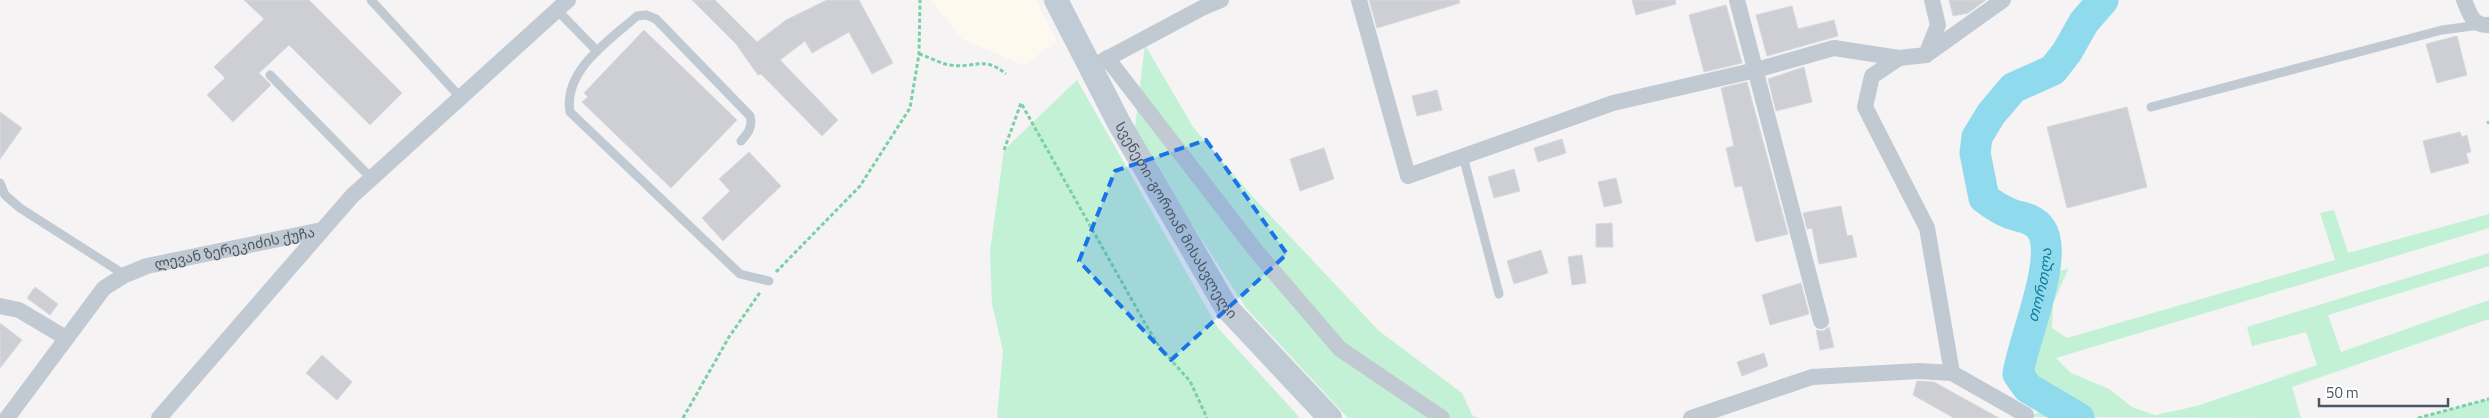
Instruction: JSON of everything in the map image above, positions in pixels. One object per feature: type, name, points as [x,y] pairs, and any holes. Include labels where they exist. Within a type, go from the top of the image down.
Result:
[{"type":"main road","name":"სვენეთი-გორთან მისასვლელი","points":[[1056,0],[1099,63],[1119,123],[1226,308],[1330,418]]},
{"type":"street","points":[[1221,0],[1202,8],[1099,63],[1256,252],[1340,349],[1442,418]]},
{"type":"street","points":[[1359,0],[1408,176],[1613,103],[1756,70],[1834,48],[1899,58],[1926,55],[2003,0]]},
{"type":"street","points":[[1737,0],[1821,320]]},
{"type":"street","points":[[1926,55],[1938,25],[1932,0]]},
{"type":"street","points":[[2464,0],[2472,20],[2484,25]]},
{"type":"street","name":"ლევან ზერეკიძის ქუჩა","points":[[7,418],[104,288],[125,275],[147,266],[322,230],[371,178],[562,5]]},
{"type":"street","points":[[1899,58],[1872,76],[1865,107],[1927,228],[1952,373]]},
{"type":"street","points":[[159,418],[322,230]]},
{"type":"street","points":[[0,306],[19,310],[66,338]]},
{"type":"street","points":[[1691,418],[1812,378],[1919,371],[1952,373],[2026,415]]},
{"type":"lane","points":[[371,0],[460,97]]},
{"type":"lane","points":[[562,5],[597,52]]},
{"type":"lane","points":[[741,141],[750,131],[752,122],[750,116],[656,18],[646,15],[637,16],[597,52],[575,79],[568,103],[570,112],[740,274],[769,281]]},
{"type":"lane","points":[[2151,107],[2442,30],[2484,25]]},
{"type":"lane","points":[[270,75],[371,178]]},
{"type":"lane","points":[[1463,156],[1499,294]]},
{"type":"lane","points":[[0,183],[6,195],[20,208],[125,275]]},
{"type":"path","points":[[683,418],[729,337],[769,281],[865,178],[910,108],[919,54],[920,0]]},
{"type":"path","points":[[919,54],[949,65],[968,65],[983,62],[995,64],[1006,74]]},
{"type":"path","points":[[1004,150],[1021,103],[1146,325],[1160,348],[1190,381],[1207,418]]},
{"type":"path","points":[[2418,418],[2489,399]]},
{"type":"highlighted area","points":[[1206,140],[1287,254],[1171,360],[1079,261],[1115,171]]},
{"type":"shaded area","points":[[931,0],[1036,0],[1057,42],[1023,65],[962,39]]},
{"type":"green space","points":[[1145,45],[1193,127],[1252,196],[1379,331],[1462,393],[1472,415],[1478,418],[1348,418],[1246,308],[1134,135]]},
{"type":"green space","points":[[1077,80],[1218,328],[1300,418],[997,418],[1003,351],[992,304],[990,251],[1004,150]]},
{"type":"green space","points":[[2334,210],[2348,253],[2489,214],[2489,228],[2056,358],[2071,373],[2109,389],[2132,407],[2155,415],[2197,406],[2317,365],[2306,332],[2252,346],[2247,327],[2489,253],[2489,266],[2328,315],[2341,352],[2489,300],[2489,319],[2292,387],[2301,418],[2029,417],[2056,404],[2028,388],[2018,374],[2021,353],[2045,274],[2068,269],[2053,304],[2052,328],[2067,338],[2335,260],[2320,213]]},
{"type":"green space","points":[[2489,399],[2489,418],[2418,418]]},
{"type":"building","points":[[244,0],[309,0],[402,93],[370,125],[289,45],[259,73],[271,85],[233,122],[207,95],[225,78],[214,67],[264,19]]},
{"type":"building","points":[[692,0],[715,0],[757,42],[786,20],[827,0],[859,0],[893,63],[872,74],[849,32],[812,53],[805,41],[780,60],[838,120],[822,136],[761,74],[758,75],[736,44]]},
{"type":"building","points":[[1369,0],[1459,0],[1460,3],[1377,28]]},
{"type":"building","points":[[1632,0],[1675,0],[1676,4],[1636,15]]},
{"type":"building","points":[[1949,0],[1986,0],[1968,13],[1953,16]]},
{"type":"building","points":[[1726,5],[1742,63],[1704,72],[1689,15]]},
{"type":"building","points":[[1792,6],[1798,29],[1834,20],[1838,36],[1767,56],[1756,15]]},
{"type":"building","points":[[644,30],[737,120],[671,188],[582,102],[588,97],[584,93]]},
{"type":"building","points":[[2457,36],[2467,75],[2437,83],[2426,44]]},
{"type":"building","points":[[1804,67],[1812,102],[1776,111],[1768,79]]},
{"type":"building","points":[[1747,82],[1788,234],[1756,242],[1742,186],[1735,187],[1726,148],[1734,146],[1721,88]]},
{"type":"building","points":[[1437,90],[1442,110],[1417,116],[1412,96]]},
{"type":"building","points":[[2127,107],[2147,187],[2067,208],[2047,127]]},
{"type":"building","points":[[0,112],[22,128],[0,159]]},
{"type":"building","points":[[2460,132],[2462,137],[2467,135],[2471,152],[2466,153],[2469,163],[2431,173],[2423,141]]},
{"type":"building","points":[[1562,139],[1566,153],[1538,162],[1534,148]]},
{"type":"building","points":[[1324,148],[1334,179],[1300,191],[1290,159]]},
{"type":"building","points":[[749,152],[781,186],[723,241],[702,218],[730,191],[719,179]]},
{"type":"building","points":[[1514,169],[1520,191],[1494,198],[1488,177]]},
{"type":"building","points":[[1616,178],[1622,203],[1604,207],[1598,182]]},
{"type":"building","points":[[1841,206],[1847,236],[1852,235],[1857,257],[1819,264],[1812,228],[1807,229],[1803,213]]},
{"type":"building","points":[[1612,223],[1613,247],[1596,247],[1596,224]]},
{"type":"building","points":[[1541,250],[1548,273],[1514,284],[1507,261]]},
{"type":"building","points":[[1582,255],[1586,283],[1572,285],[1568,257]]},
{"type":"building","points":[[1801,283],[1809,314],[1770,325],[1762,295]]},
{"type":"building","points":[[35,287],[58,304],[50,315],[27,298]]},
{"type":"building","points":[[0,323],[22,340],[0,368]]},
{"type":"building","points":[[1829,327],[1834,347],[1820,350],[1816,330],[1823,331]]},
{"type":"building","points":[[1764,353],[1768,366],[1742,376],[1737,362]]},
{"type":"building","points":[[322,355],[352,382],[337,400],[306,373]]},
{"type":"building","points":[[1917,381],[1934,382],[1999,418],[1954,418],[1913,395]]},
{"type":"waterway","name":"თორთლა","points":[[2079,418],[2028,388],[2018,374],[2043,278],[2046,242],[2038,225],[2028,219],[2004,211],[1984,198],[1975,153],[1977,137],[1991,114],[2013,88],[2053,70],[2067,52],[2084,22],[2103,0]]}]
